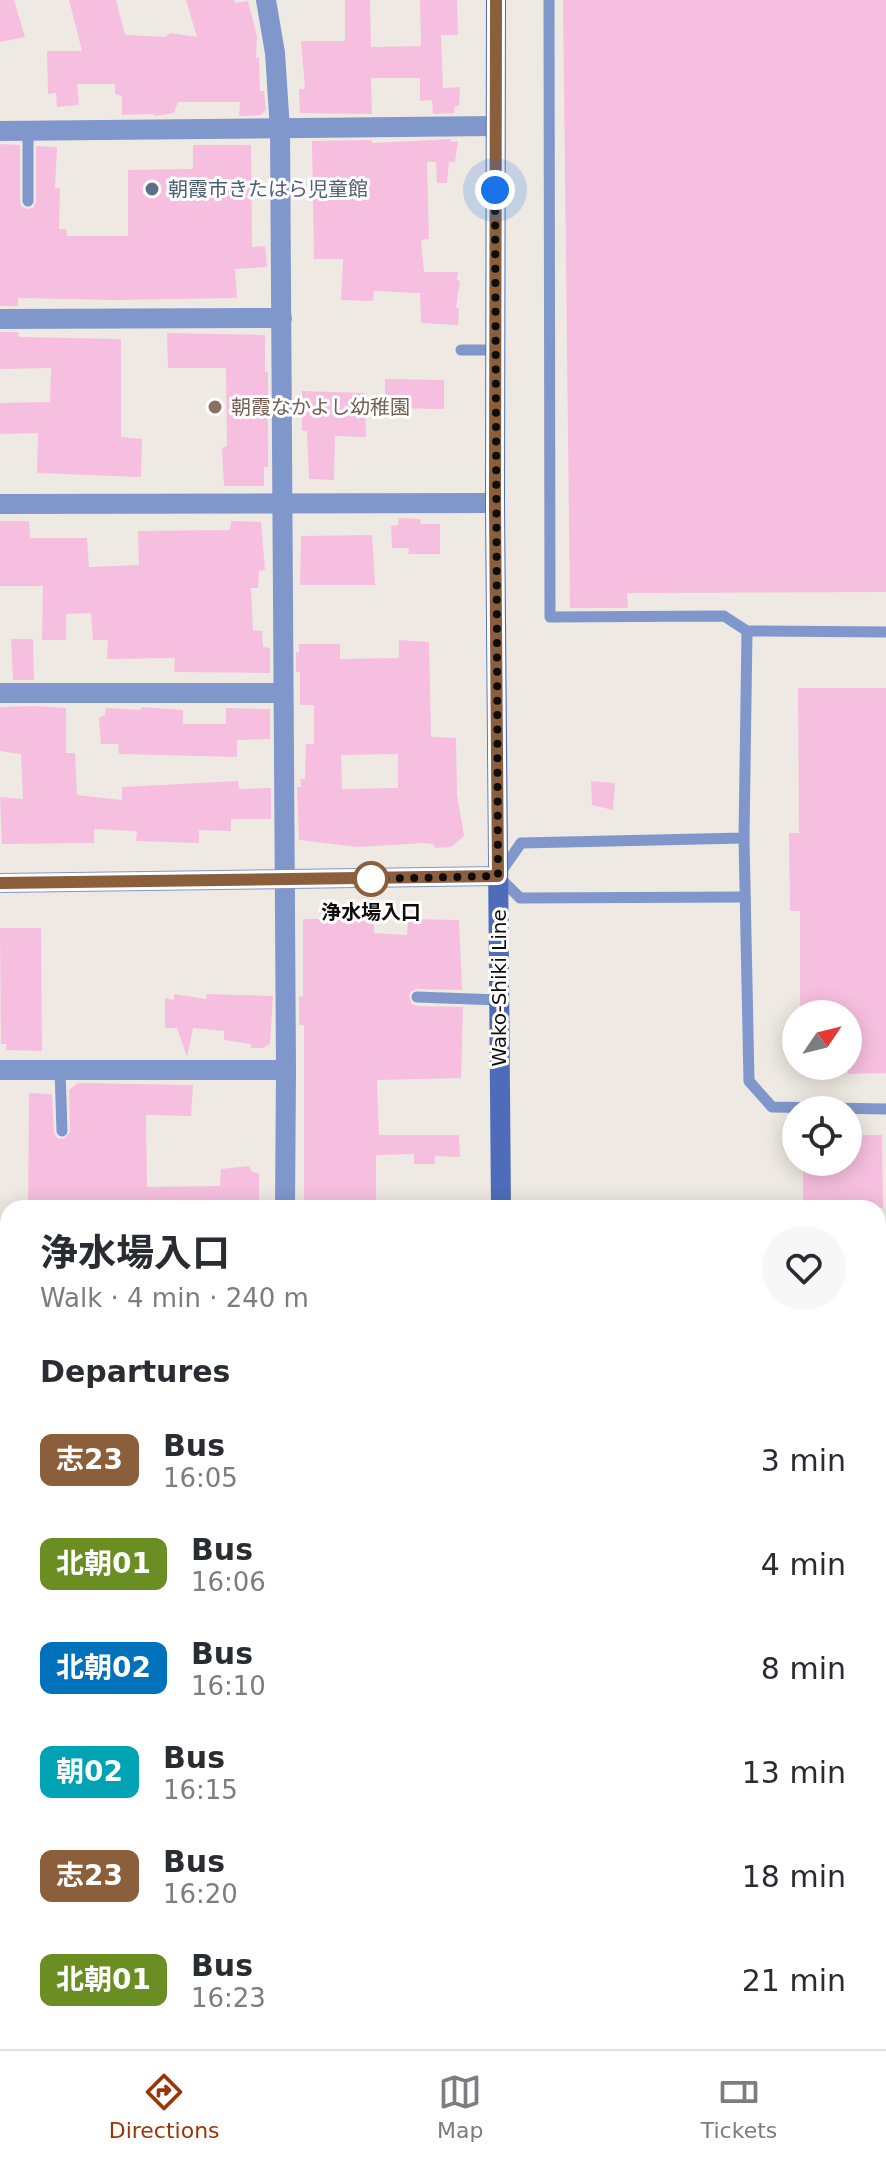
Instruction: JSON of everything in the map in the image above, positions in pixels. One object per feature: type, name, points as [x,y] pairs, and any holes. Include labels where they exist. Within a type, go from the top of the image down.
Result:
[{"type":"main road","name":"Wako-Shiki Line","points":[[496,0],[495,503],[501,1200]]},
{"type":"street","points":[[266,0],[275,53],[280,130],[285,1200]]},
{"type":"street","points":[[0,131],[495,126]]},
{"type":"street","points":[[0,319],[282,318]]},
{"type":"street","points":[[0,504],[495,503]]},
{"type":"street","points":[[0,693],[283,693]]},
{"type":"street","points":[[0,883],[498,876]]},
{"type":"street","points":[[0,1070],[286,1070]]},
{"type":"lane","points":[[549,0],[550,617],[724,616],[747,631],[886,632]]},
{"type":"lane","points":[[28,131],[28,201]]},
{"type":"lane","points":[[461,350],[495,350]]},
{"type":"lane","points":[[747,631],[744,838],[749,1081],[772,1107],[886,1109]]},
{"type":"lane","points":[[744,838],[521,843],[498,876],[520,898],[745,897]]},
{"type":"lane","points":[[417,997],[499,1000]]},
{"type":"lane","points":[[60,1070],[62,1131]]},
{"type":"building","points":[[0,0],[14,0],[25,37],[0,42]]},
{"type":"building","points":[[69,0],[116,0],[125,35],[165,37],[171,33],[197,37],[186,0],[248,1],[257,36],[260,91],[264,91],[266,110],[261,115],[239,116],[240,102],[178,102],[174,113],[122,115],[122,96],[115,94],[115,84],[77,84],[79,105],[57,107],[56,93],[48,94],[47,51],[82,51]]},
{"type":"building","points":[[345,0],[370,0],[371,47],[421,46],[420,0],[457,0],[458,35],[441,35],[443,88],[460,87],[459,106],[455,106],[454,113],[433,114],[432,100],[420,101],[420,78],[371,78],[372,114],[300,113],[299,89],[305,89],[301,41],[345,41]]},
{"type":"building","points":[[563,0],[886,0],[886,592],[627,593],[628,608],[570,608]]},
{"type":"building","points":[[451,139],[451,142],[458,141],[455,162],[449,162],[447,183],[437,183],[436,162],[427,162],[429,239],[421,240],[424,272],[458,272],[458,325],[421,323],[420,293],[374,291],[373,301],[341,300],[343,259],[314,259],[312,141],[372,140],[372,143]]},
{"type":"building","points":[[0,144],[20,145],[20,201],[21,206],[27,209],[33,208],[36,202],[36,146],[57,147],[55,188],[60,188],[59,229],[66,229],[67,236],[128,236],[128,170],[193,169],[193,145],[251,145],[252,247],[265,246],[267,267],[235,269],[237,298],[18,298],[18,306],[0,306]]},
{"type":"building","points":[[0,332],[18,332],[19,337],[121,339],[121,437],[142,439],[141,477],[37,473],[38,433],[0,434],[0,403],[50,402],[51,368],[0,369]]},
{"type":"building","points":[[167,333],[265,335],[268,467],[264,467],[264,486],[224,486],[222,448],[227,446],[226,368],[168,368]]},
{"type":"building","points":[[385,379],[444,380],[444,409],[385,408]]},
{"type":"building","points":[[302,391],[365,393],[366,437],[335,436],[334,480],[309,479],[307,431],[302,431]]},
{"type":"building","points":[[399,518],[420,519],[421,524],[440,524],[440,554],[408,554],[409,548],[392,548],[391,526],[398,525]]},
{"type":"building","points":[[0,521],[29,521],[30,538],[87,538],[89,567],[139,565],[138,531],[230,530],[231,521],[261,522],[265,570],[259,571],[258,588],[251,588],[253,630],[262,631],[263,647],[270,648],[270,673],[174,672],[175,658],[107,659],[108,640],[93,640],[91,613],[66,614],[66,640],[42,640],[43,586],[0,586]]},
{"type":"building","points":[[372,535],[375,585],[300,585],[301,536]]},
{"type":"building","points":[[11,639],[33,639],[34,680],[13,680]]},
{"type":"building","points":[[399,640],[429,642],[431,737],[456,738],[457,795],[464,836],[451,847],[435,848],[433,844],[424,843],[358,847],[299,840],[297,787],[301,787],[300,779],[305,779],[306,744],[314,744],[314,705],[300,705],[300,672],[296,672],[299,644],[340,644],[340,659],[399,658]],"holes":[[[398,754],[398,788],[342,789],[341,755]]]},
{"type":"building","points":[[798,688],[886,688],[886,1073],[862,1074],[862,1000],[800,1000],[800,911],[790,911],[789,833],[799,833]]},
{"type":"building","points":[[0,707],[66,708],[66,753],[75,753],[77,795],[122,800],[122,787],[238,781],[239,789],[271,788],[271,819],[231,819],[231,831],[199,830],[199,843],[136,841],[137,831],[94,829],[94,843],[2,844],[0,797],[23,799],[21,754],[0,751]]},
{"type":"building","points":[[141,707],[183,710],[183,724],[226,724],[226,708],[270,709],[270,739],[237,740],[237,757],[119,754],[118,744],[101,744],[99,718],[105,715],[106,708],[141,710]]},
{"type":"building","points":[[591,781],[615,783],[613,810],[592,805]]},
{"type":"building","points":[[303,919],[374,919],[374,933],[407,935],[408,919],[459,920],[462,990],[417,989],[410,992],[409,997],[412,1004],[417,1006],[463,1007],[461,1078],[377,1080],[379,1135],[459,1135],[460,1157],[435,1156],[435,1164],[414,1164],[414,1154],[376,1155],[376,1200],[304,1200],[304,1025],[299,1025],[299,996],[303,997]]},
{"type":"building","points":[[0,928],[41,928],[42,1051],[6,1050],[6,1044],[1,1044]]},
{"type":"building","points":[[174,994],[206,999],[207,994],[273,996],[270,1044],[263,1048],[251,1048],[251,1044],[224,1040],[224,1031],[193,1028],[187,1057],[177,1028],[165,1028],[165,998],[174,1000]]},
{"type":"building","points":[[78,1083],[193,1085],[191,1116],[146,1115],[147,1187],[220,1186],[221,1169],[249,1166],[252,1172],[259,1173],[259,1200],[28,1200],[29,1093],[52,1094],[54,1132],[57,1138],[63,1139],[70,1132],[69,1090]]},
{"type":"building","points":[[862,1135],[882,1135],[883,1200],[803,1200],[803,1176],[862,1176]]},
{"type":"bus line","name":"志23","points":[[0,883],[498,876],[496,0]]},
{"type":"place","name":"朝霞市きたはら児童館","points":[[152,189]]},
{"type":"place","name":"朝霞なかよし幼稚園","points":[[215,407]]},
{"type":"place","name":"浄水場入口","points":[[371,879]]},
{"type":"route","points":[[371,879],[498,876],[495,190]]}]
